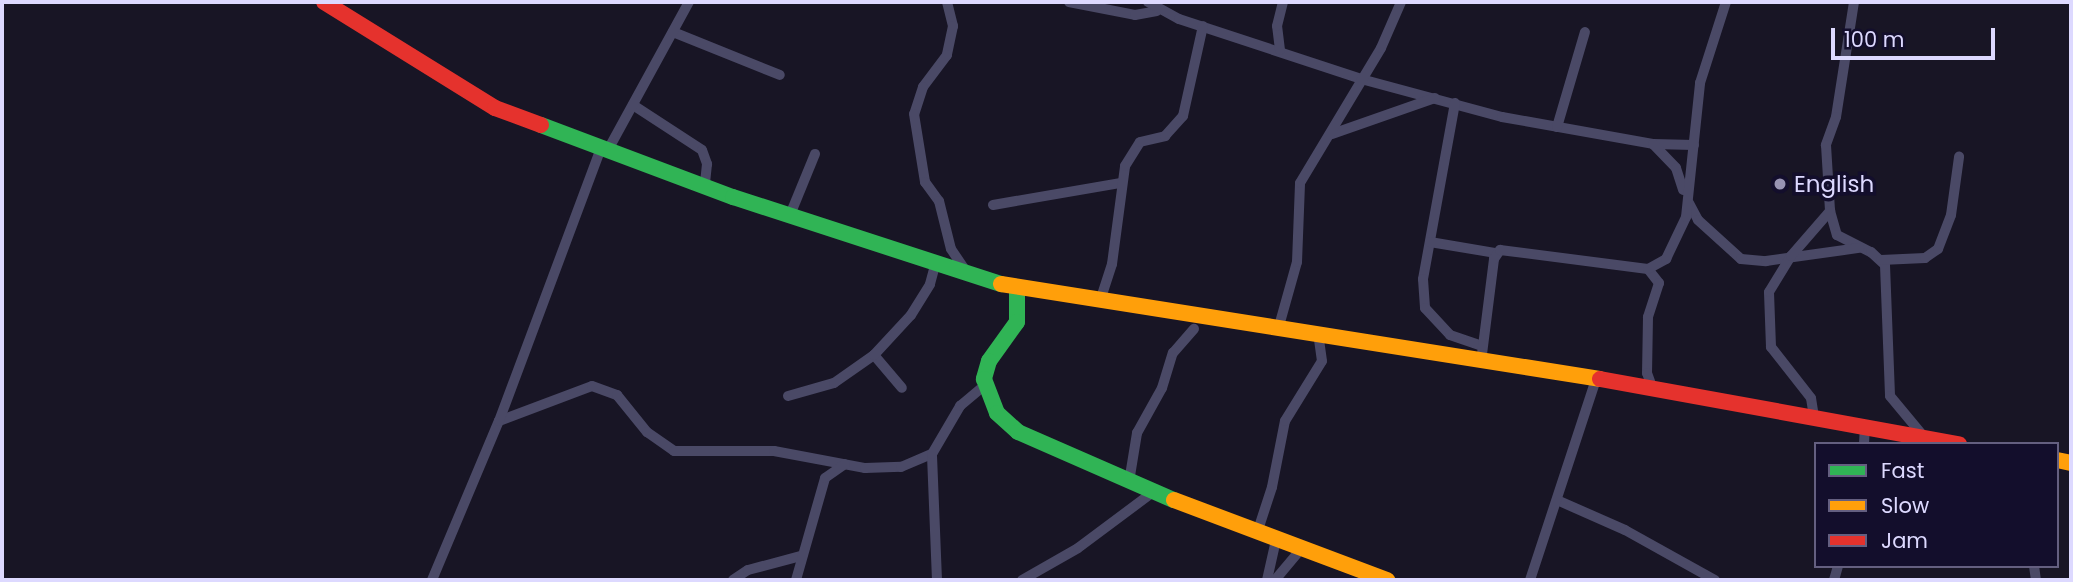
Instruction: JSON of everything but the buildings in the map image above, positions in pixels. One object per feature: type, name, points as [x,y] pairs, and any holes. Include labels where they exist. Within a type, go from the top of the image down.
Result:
[{"type":"street","points":[[324,2],[495,108],[790,215],[970,276],[1017,288],[1318,333],[1482,354],[1596,379],[1949,442]]},
{"type":"street","points":[[432,580],[499,421],[606,147],[633,105],[689,2]]},
{"type":"street","points":[[947,2],[953,26],[947,54],[920,92],[914,114],[925,182],[939,201],[951,249],[970,276]]},
{"type":"street","points":[[1069,2],[1128,14],[1157,11],[1361,79],[1557,127],[1653,144],[1693,145]]},
{"type":"street","points":[[1148,2],[1157,11]]},
{"type":"street","points":[[1280,50],[1277,26],[1283,2]]},
{"type":"street","points":[[1279,327],[1297,262],[1300,183],[1332,134],[1401,2]]},
{"type":"street","points":[[1430,242],[1496,253],[1506,250],[1648,269],[1666,259],[1686,217],[1702,72],[1726,2]]},
{"type":"street","points":[[1854,2],[1836,117],[1826,145],[1830,211],[1837,235],[1881,260],[1925,258],[1938,249],[1951,215],[1959,157]]},
{"type":"street","points":[[1100,300],[1112,264],[1121,183],[1138,143],[1165,136],[1183,117],[1203,26]]},
{"type":"street","points":[[673,32],[780,75]]},
{"type":"street","points":[[1557,127],[1585,32]]},
{"type":"street","points":[[1332,134],[1436,98]]},
{"type":"street","points":[[1455,103],[1423,285],[1428,315],[1450,335],[1482,354]]},
{"type":"street","points":[[633,105],[702,149],[707,164],[705,184]]},
{"type":"street","points":[[1653,144],[1676,168],[1698,220],[1737,257],[1757,261],[1859,248]]},
{"type":"street","points":[[790,215],[815,154]]},
{"type":"street","points":[[993,205],[1121,183]]},
{"type":"street","points":[[1814,417],[1811,398],[1770,342],[1770,289],[1791,256],[1830,211]]},
{"type":"street","points":[[1482,354],[1496,253]]},
{"type":"street","points":[[1881,260],[1886,273],[1884,318],[1890,396],[1924,437]]},
{"type":"street","points":[[788,396],[834,383],[874,355],[911,315],[935,265]]},
{"type":"street","points":[[1648,269],[1659,283],[1648,317],[1647,373],[1652,387]]},
{"type":"street","points":[[1017,288],[1017,322],[989,361],[985,386],[997,413],[1018,432],[1153,492],[1387,580]]},
{"type":"street","points":[[1129,482],[1138,433],[1162,388],[1173,353],[1194,329]]},
{"type":"street","points":[[1257,533],[1272,487],[1285,421],[1322,361],[1318,333]]},
{"type":"street","points":[[874,355],[902,388]]},
{"type":"street","points":[[1530,580],[1596,379]]},
{"type":"street","points":[[937,580],[932,454],[960,406],[985,386]]},
{"type":"street","points":[[499,421],[599,387],[617,395],[647,432],[674,451],[754,449],[845,464],[901,467],[932,454]]},
{"type":"street","points":[[1864,442],[1865,427]]},
{"type":"street","points":[[796,580],[801,556],[815,528],[827,476],[827,460]]},
{"type":"street","points":[[827,476],[845,464]]},
{"type":"street","points":[[1022,580],[1078,548],[1153,492]]},
{"type":"street","points":[[1557,500],[1625,530],[1716,580]]},
{"type":"street","points":[[1267,580],[1276,540]]},
{"type":"street","points":[[1275,580],[1301,549]]},
{"type":"street","points":[[733,580],[748,570],[801,556]]},
{"type":"traffic: fast","points":[[541,125],[733,197],[1001,284]]},
{"type":"traffic: fast","points":[[1017,288],[1017,322],[989,361],[984,379],[997,413],[1018,432],[1174,500]]},
{"type":"traffic: slow","points":[[1001,284],[1600,379]]},
{"type":"traffic: slow","points":[[2059,460],[2071,463]]},
{"type":"traffic: slow","points":[[1174,500],[1387,580]]},
{"type":"traffic: jam","points":[[324,2],[495,108],[541,125]]},
{"type":"traffic: jam","points":[[1600,379],[1948,442]]},
{"type":"place","name":"English","points":[[1780,184]]}]
